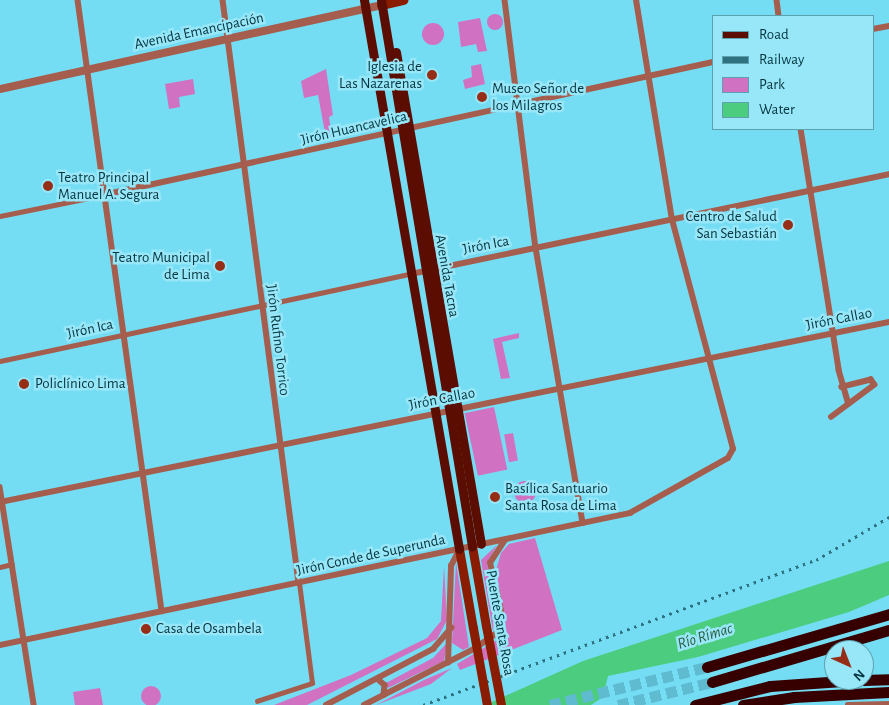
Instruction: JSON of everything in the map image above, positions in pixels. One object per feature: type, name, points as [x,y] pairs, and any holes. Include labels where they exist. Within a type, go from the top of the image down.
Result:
[{"type":"highway","points":[[707,667],[889,614]]},
{"type":"highway","points":[[712,682],[889,630]]},
{"type":"highway","points":[[874,680],[889,679]]},
{"type":"highway","points":[[694,705],[770,686],[824,682]]},
{"type":"highway","points":[[743,705],[794,697],[889,692]]},
{"type":"highway","points":[[769,705],[794,697]]},
{"type":"main road","name":"Avenida Emancipación","points":[[384,2],[403,0]]},
{"type":"main road","name":"Avenida Tacna","points":[[384,2],[476,548]]},
{"type":"main road","points":[[365,4],[384,134],[460,549]]},
{"type":"main road","name":"Puente Santa Rosa","points":[[476,548],[486,626],[501,705]]},
{"type":"main road","name":"Puente Santa Rosa","points":[[460,549],[487,705]]},
{"type":"street","points":[[78,0],[103,195],[125,334],[162,611]]},
{"type":"street","name":"Jirón Rufino Torrico","points":[[223,0],[278,443],[312,683],[257,701]]},
{"type":"street","points":[[505,0],[516,103],[536,248],[583,523]]},
{"type":"street","points":[[636,0],[672,220],[708,358]]},
{"type":"street","points":[[776,0],[779,15]]},
{"type":"street","name":"Avenida Emancipación","points":[[0,90],[228,39],[365,4],[384,2]]},
{"type":"street","points":[[874,29],[889,26]]},
{"type":"street","name":"Jirón Huancavelica","points":[[0,216],[243,166],[516,103],[712,62]]},
{"type":"street","points":[[801,130],[839,370],[842,387],[849,404]]},
{"type":"street","name":"Jirón Ica","points":[[0,361],[889,174]]},
{"type":"street","name":"Jirón Callao","points":[[1,502],[278,443],[889,322]]},
{"type":"street","name":"Jirón Conde de Superunda","points":[[0,646],[460,549],[476,548],[505,539],[630,513],[732,453],[708,358]]},
{"type":"street","points":[[831,417],[873,386],[872,381],[842,387]]},
{"type":"street","points":[[0,487],[34,705]]},
{"type":"street","points":[[364,705],[448,663],[491,638],[500,627],[490,563],[505,539]]},
{"type":"street","points":[[448,663],[451,628],[451,566],[460,549]]},
{"type":"street","points":[[0,567],[12,564]]},
{"type":"street","points":[[326,705],[433,649],[451,628]]},
{"type":"street","points":[[378,679],[385,685],[384,695]]},
{"type":"street","points":[[848,705],[889,704]]},
{"type":"green space","points":[[492,14],[498,14],[503,19],[501,28],[492,30],[487,25],[487,19]]},
{"type":"green space","points":[[480,18],[487,51],[478,52],[476,44],[461,47],[458,22]]},
{"type":"green space","points":[[433,23],[441,26],[444,34],[441,42],[433,45],[425,42],[422,34],[425,26]]},
{"type":"green space","points":[[481,64],[485,84],[465,89],[463,80],[472,77],[471,66]]},
{"type":"green space","points":[[326,69],[333,115],[329,117],[332,137],[326,138],[318,95],[304,98],[301,81]]},
{"type":"green space","points":[[193,79],[195,94],[179,97],[180,107],[169,109],[165,84]]},
{"type":"green space","points":[[519,333],[519,338],[502,342],[510,378],[501,379],[493,339]]},
{"type":"green space","points":[[494,407],[507,470],[478,476],[465,413]]},
{"type":"green space","points":[[513,433],[518,461],[509,462],[504,435]]},
{"type":"green space","points":[[525,481],[533,484],[536,492],[533,500],[525,503],[517,500],[514,492],[517,484]]},
{"type":"green space","points":[[535,538],[562,630],[460,670],[457,664],[497,640],[506,627],[496,570],[501,553],[509,544]]},
{"type":"green space","points":[[497,545],[487,563],[497,613],[493,631],[481,560]]},
{"type":"green space","points":[[456,562],[469,647],[463,650],[452,643]]},
{"type":"green space","points":[[444,566],[447,620],[437,639],[307,705],[274,705],[351,675],[427,638],[441,621]]},
{"type":"green space","points":[[447,643],[444,661],[388,688],[386,683],[433,658]]},
{"type":"green space","points":[[452,668],[431,684],[376,705],[424,680]]},
{"type":"green space","points":[[147,686],[155,686],[161,692],[161,700],[155,706],[147,706],[141,700],[141,692]]},
{"type":"green space","points":[[100,688],[103,705],[75,705],[73,692]]},
{"type":"water","name":"Río Rímac","points":[[889,561],[889,595],[849,612],[698,657],[608,676],[603,697],[591,705],[485,705],[583,661]]},
{"type":"tunnel","points":[[550,705],[707,667]]},
{"type":"tunnel","points":[[618,705],[712,682]]},
{"type":"railway","points":[[423,705],[816,560],[889,517]]},
{"type":"place","name":"Iglesia de Las Nazarenas","points":[[432,75]]},
{"type":"place","name":"Museo Señor de los Milagros","points":[[482,97]]},
{"type":"place","name":"Teatro Principal Manuel A. Segura","points":[[48,186]]},
{"type":"place","name":"Centro de Salud San Sebastián","points":[[788,225]]},
{"type":"place","name":"Teatro Municipal de Lima","points":[[220,266]]},
{"type":"place","name":"Policlínico Lima","points":[[24,384]]},
{"type":"place","name":"Basílica Santuario Santa Rosa de Lima","points":[[495,497]]},
{"type":"place","name":"Casa de Osambela","points":[[146,629]]}]
